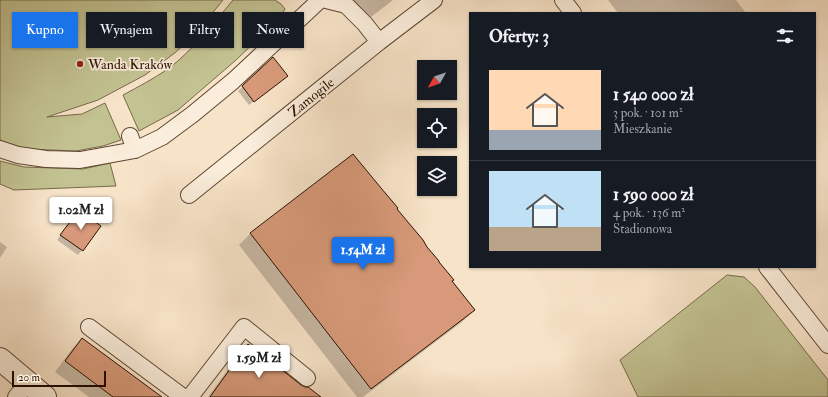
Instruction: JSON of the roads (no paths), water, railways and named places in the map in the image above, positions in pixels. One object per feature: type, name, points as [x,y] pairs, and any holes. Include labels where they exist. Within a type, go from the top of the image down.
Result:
[{"type":"street","points":[[0,359],[22,390],[45,397]]},
{"type":"lane","points":[[0,149],[18,155],[46,159],[80,160],[132,143],[162,137],[194,114],[233,81],[320,0]]},
{"type":"lane","points":[[326,0],[346,5],[365,24],[379,42]]},
{"type":"lane","name":"Zamogile","points":[[189,195],[379,42],[434,0]]},
{"type":"lane","points":[[563,0],[572,12]]},
{"type":"lane","points":[[768,268],[828,345]]},
{"type":"lane","points":[[89,327],[183,397]]},
{"type":"lane","points":[[190,397],[244,327],[307,378]]},
{"type":"place","name":"Wanda Kraków","points":[[80,64]]}]
